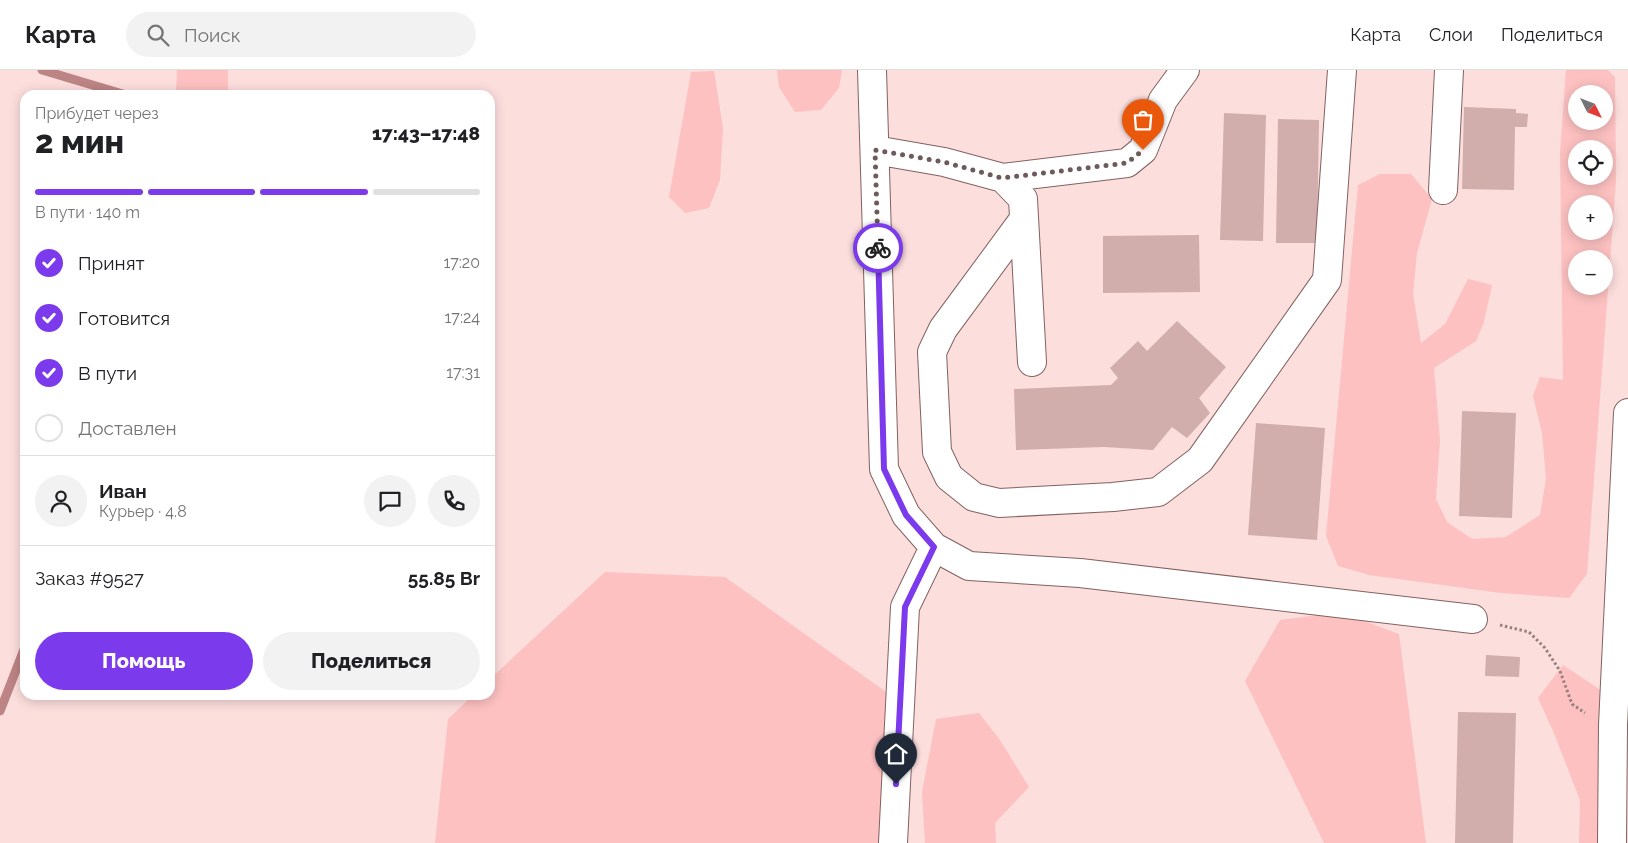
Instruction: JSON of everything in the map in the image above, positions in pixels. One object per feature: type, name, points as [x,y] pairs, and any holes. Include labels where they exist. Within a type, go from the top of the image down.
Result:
[{"type":"street","points":[[872,70],[884,469],[906,515],[934,547],[969,566],[1080,573],[1474,619]]},
{"type":"street","points":[[875,150],[944,162],[1002,178],[1127,163],[1143,150],[1163,100],[1185,70]]},
{"type":"street","points":[[1024,219],[944,329],[932,352],[937,452],[949,477],[974,497],[999,503],[1113,497],[1158,492],[1200,460],[1327,280],[1342,70]]},
{"type":"street","points":[[1443,190],[1449,70]]},
{"type":"street","points":[[1002,178],[1023,199],[1032,362]]},
{"type":"street","points":[[1612,843],[1613,725],[1628,412]]},
{"type":"street","points":[[892,843],[905,607],[934,547]]},
{"type":"path","points":[[1474,619],[1529,632],[1545,648],[1560,671],[1572,704],[1588,715],[1613,725]]},
{"type":"shaded area","points":[[177,70],[228,70],[228,90],[176,90]]},
{"type":"shaded area","points":[[777,70],[842,70],[839,88],[821,110],[795,112],[779,87]]},
{"type":"shaded area","points":[[1566,70],[1608,70],[1615,77],[1616,181],[1613,222],[1613,195],[1568,195],[1568,240],[1612,240],[1611,250],[1568,250],[1568,295],[1608,295],[1587,574],[1569,598],[1501,593],[1369,575],[1338,566],[1326,536],[1358,185],[1380,174],[1411,174],[1432,199],[1417,253],[1413,294],[1421,343],[1445,324],[1468,279],[1492,285],[1484,322],[1476,341],[1434,368],[1440,440],[1436,499],[1447,522],[1472,539],[1506,537],[1540,515],[1546,479],[1542,433],[1533,396],[1540,377],[1563,380],[1560,153]]},
{"type":"shaded area","points":[[714,71],[723,128],[720,180],[709,208],[685,213],[669,197],[691,72]]},
{"type":"shaded area","points":[[605,572],[725,577],[896,699],[889,843],[435,843],[448,719],[468,700],[495,700],[495,674]]},
{"type":"shaded area","points":[[1340,612],[1399,634],[1426,843],[1324,843],[1245,681],[1280,620]]},
{"type":"shaded area","points":[[1563,665],[1602,691],[1602,843],[1579,843],[1580,800],[1538,698]]},
{"type":"shaded area","points":[[979,713],[1000,740],[1029,787],[995,823],[996,843],[925,843],[922,792],[936,719]]},
{"type":"building","points":[[1464,107],[1516,109],[1516,113],[1528,114],[1527,127],[1515,127],[1514,190],[1462,189]]},
{"type":"building","points":[[1224,113],[1266,115],[1263,241],[1220,240]]},
{"type":"building","points":[[1278,119],[1319,120],[1317,243],[1276,243]]},
{"type":"building","points":[[1199,235],[1200,292],[1103,293],[1103,236]]},
{"type":"building","points":[[1177,321],[1226,367],[1199,398],[1210,413],[1187,438],[1172,427],[1153,450],[1104,447],[1016,450],[1014,389],[1111,385],[1118,378],[1110,368],[1138,341],[1147,351]]},
{"type":"building","points":[[1462,411],[1516,413],[1512,518],[1459,516]]},
{"type":"building","points":[[1256,423],[1325,428],[1317,540],[1248,535]]},
{"type":"building","points":[[1486,655],[1520,657],[1519,677],[1485,676]]},
{"type":"building","points":[[1458,712],[1516,713],[1513,843],[1455,843]]},
{"type":"waterway","points":[[42,70],[109,90]]},
{"type":"waterway","points":[[0,711],[20,660]]},
{"type":"way so far","points":[[878,248],[875,150],[944,162],[1002,178],[1127,163],[1143,150]]},
{"type":"route","points":[[878,248],[884,469],[906,515],[934,547],[905,607],[896,784]]}]
